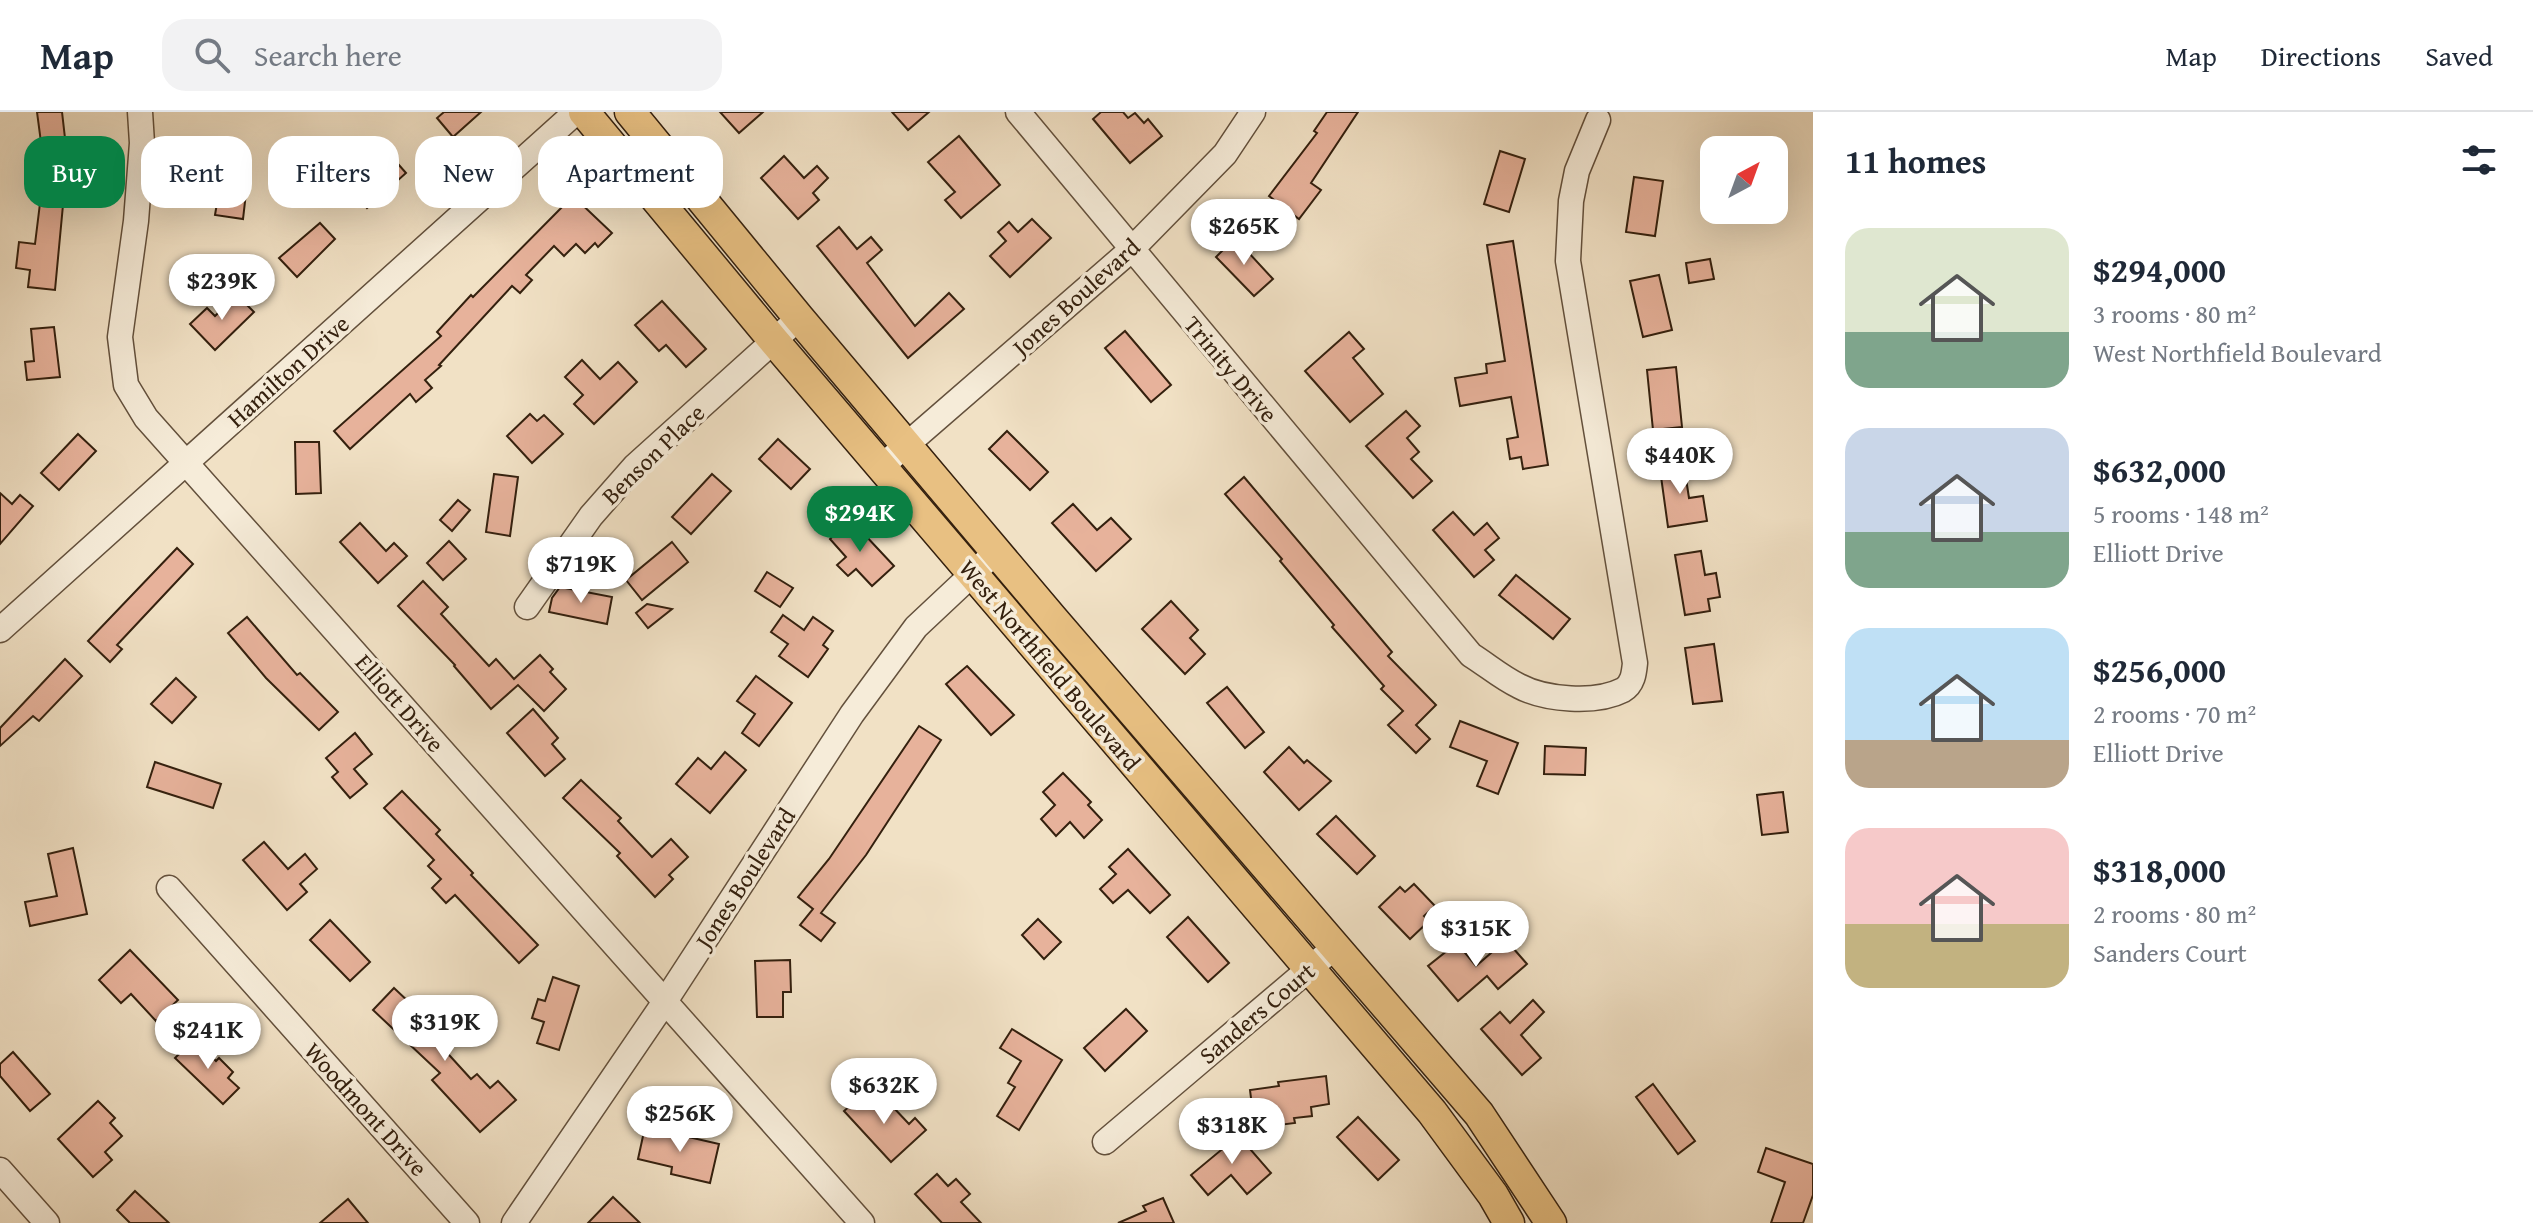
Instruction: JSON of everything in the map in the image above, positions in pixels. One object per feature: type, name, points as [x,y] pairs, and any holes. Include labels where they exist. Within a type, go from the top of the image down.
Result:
[{"type":"main road","name":"West Northfield Boulevard","points":[[584,112],[774,341],[1432,1112],[1493,1195],[1509,1223]]},
{"type":"main road","name":"West Northfield Boulevard","points":[[630,112],[907,446],[1479,1114],[1551,1223]]},
{"type":"street","name":"Elliott Drive","points":[[140,112],[142,143],[136,221],[120,337],[126,385],[146,418],[862,1223]]},
{"type":"street","name":"Hamilton Drive","points":[[0,630],[576,112]]},
{"type":"street","name":"Trinity Drive","points":[[1018,112],[1471,655],[1520,687],[1551,697],[1586,699],[1624,689],[1634,677],[1635,663],[1568,261],[1571,201],[1577,171],[1598,120]]},
{"type":"street","name":"Jones Boulevard","points":[[881,467],[1131,250],[1225,154],[1253,112]]},
{"type":"street","name":"Benson Place","points":[[527,607],[591,516],[635,466],[799,318]]},
{"type":"street","name":"Jones Boulevard","points":[[514,1223],[664,1003],[852,714],[916,627],[971,572],[997,551]]},
{"type":"street","name":"Woodmont Drive","points":[[169,888],[467,1223]]},
{"type":"street","name":"Sanders Court","points":[[1105,1142],[1335,947]]},
{"type":"street","points":[[0,1170],[47,1223]]},
{"type":"building","points":[[37,112],[62,112],[65,136],[40,136]]},
{"type":"building","points":[[444,112],[481,112],[454,136],[437,118]]},
{"type":"building","points":[[720,112],[763,112],[739,133]]},
{"type":"building","points":[[892,112],[929,112],[908,130]]},
{"type":"building","points":[[1101,112],[1123,112],[1128,118],[1135,113],[1144,123],[1148,119],[1162,136],[1130,163],[1093,119]]},
{"type":"building","points":[[1327,112],[1358,112],[1311,183],[1321,190],[1299,219],[1269,196],[1317,133],[1314,131]]},
{"type":"building","points":[[959,136],[1000,185],[961,218],[945,200],[955,192],[928,162]]},
{"type":"building","points":[[1500,151],[1525,159],[1509,212],[1484,204]]},
{"type":"building","points":[[784,156],[804,178],[817,166],[828,178],[813,193],[819,200],[798,219],[761,178]]},
{"type":"building","points":[[399,165],[406,173],[399,179]]},
{"type":"building","points":[[1634,177],[1663,181],[1655,236],[1626,232]]},
{"type":"building","points":[[39,208],[63,208],[55,290],[28,287],[30,270],[16,268],[19,242],[35,244]]},
{"type":"building","points":[[216,208],[244,208],[243,219],[215,215]]},
{"type":"building","points":[[561,208],[586,208],[612,233],[598,247],[595,243],[585,253],[576,244],[564,256],[554,246],[526,275],[532,280],[520,293],[512,286],[425,380],[432,388],[416,402],[410,394],[350,449],[334,431],[441,336],[437,332],[471,295],[473,297]]},
{"type":"building","points":[[1032,219],[1051,238],[1010,277],[990,256],[1006,241],[998,232],[1009,222],[1018,232]]},
{"type":"building","points":[[320,223],[335,239],[297,277],[279,258]]},
{"type":"building","points":[[839,227],[857,249],[871,237],[882,250],[867,263],[915,326],[949,293],[964,309],[908,358],[817,246]]},
{"type":"building","points":[[1235,238],[1273,279],[1254,296],[1216,257]]},
{"type":"building","points":[[1513,241],[1548,465],[1523,469],[1521,457],[1510,459],[1507,439],[1518,437],[1511,397],[1460,406],[1455,378],[1487,373],[1486,364],[1505,361],[1487,245]]},
{"type":"building","points":[[1710,259],[1714,279],[1689,283],[1686,263]]},
{"type":"building","points":[[1659,275],[1672,330],[1643,337],[1630,281]]},
{"type":"building","points":[[237,295],[254,312],[215,350],[190,324],[207,308],[215,316]]},
{"type":"building","points":[[662,301],[706,349],[686,367],[666,345],[659,351],[635,325]]},
{"type":"building","points":[[54,327],[60,377],[27,380],[25,362],[34,361],[31,329]]},
{"type":"building","points":[[1125,331],[1171,385],[1151,402],[1105,348]]},
{"type":"building","points":[[1349,332],[1364,349],[1353,358],[1383,394],[1350,422],[1305,371]]},
{"type":"building","points":[[582,360],[600,379],[618,362],[637,382],[594,424],[574,404],[583,395],[565,377]]},
{"type":"building","points":[[1676,367],[1682,427],[1653,430],[1647,370]]},
{"type":"building","points":[[1406,411],[1420,426],[1407,438],[1419,452],[1411,459],[1432,481],[1413,498],[1366,446]]},
{"type":"building","points":[[530,414],[537,421],[544,415],[563,434],[532,463],[507,436]]},
{"type":"building","points":[[1007,431],[1048,472],[1030,490],[989,449]]},
{"type":"building","points":[[78,434],[96,451],[59,490],[41,473]]},
{"type":"building","points":[[778,439],[810,469],[791,489],[759,459]]},
{"type":"building","points":[[295,442],[319,442],[321,493],[296,494]]},
{"type":"building","points":[[1683,459],[1689,498],[1703,496],[1707,521],[1668,527],[1659,462]]},
{"type":"building","points":[[494,474],[518,477],[510,536],[486,532]]},
{"type":"building","points":[[712,474],[731,491],[691,534],[672,517]]},
{"type":"building","points":[[1244,477],[1392,652],[1388,656],[1436,705],[1416,725],[1430,739],[1416,753],[1388,725],[1403,711],[1381,689],[1384,686],[1332,627],[1334,625],[1280,561],[1282,559],[1225,494]]},
{"type":"building","points":[[0,493],[12,504],[20,495],[33,506],[0,544]]},
{"type":"building","points":[[458,500],[470,510],[452,531],[440,520]]},
{"type":"building","points":[[1073,504],[1097,530],[1111,518],[1131,539],[1096,571],[1052,523]]},
{"type":"building","points":[[1453,512],[1474,535],[1487,523],[1499,538],[1485,550],[1494,560],[1474,577],[1433,530]]},
{"type":"building","points":[[850,519],[894,566],[872,586],[856,569],[848,576],[837,565],[846,557],[830,539]]},
{"type":"building","points":[[360,523],[386,551],[394,543],[407,556],[378,583],[340,542]]},
{"type":"building","points":[[449,541],[466,559],[443,580],[427,563]]},
{"type":"building","points":[[672,542],[688,562],[642,600],[626,580]]},
{"type":"building","points":[[177,548],[193,564],[117,645],[122,649],[110,662],[88,641]]},
{"type":"building","points":[[1701,551],[1705,575],[1716,573],[1720,597],[1708,599],[1710,611],[1685,615],[1675,555]]},
{"type":"building","points":[[767,572],[793,588],[780,607],[755,591]]},
{"type":"building","points":[[1516,575],[1570,619],[1553,639],[1499,595]]},
{"type":"building","points":[[423,581],[448,607],[441,614],[489,666],[496,659],[514,679],[540,655],[566,689],[544,711],[518,685],[491,709],[455,665],[398,606]]},
{"type":"building","points":[[560,587],[612,597],[607,624],[549,612],[552,598]]},
{"type":"building","points":[[1171,601],[1198,630],[1190,638],[1205,654],[1185,674],[1142,629]]},
{"type":"building","points":[[647,604],[672,609],[648,628],[636,613]]},
{"type":"building","points":[[783,615],[804,630],[813,617],[833,631],[823,645],[828,649],[808,677],[779,656],[788,644],[771,632]]},
{"type":"building","points":[[247,617],[297,675],[300,673],[338,712],[319,730],[266,678],[228,633]]},
{"type":"building","points":[[1714,644],[1722,701],[1693,704],[1685,648]]},
{"type":"building","points":[[65,659],[82,676],[39,721],[33,716],[0,746],[0,728]]},
{"type":"building","points":[[967,666],[1014,715],[991,735],[946,684]]},
{"type":"building","points":[[756,676],[792,703],[759,746],[742,733],[755,714],[737,701]]},
{"type":"building","points":[[176,678],[196,697],[172,723],[151,704]]},
{"type":"building","points":[[1227,687],[1264,732],[1245,748],[1207,703]]},
{"type":"building","points":[[533,709],[558,738],[552,744],[565,759],[545,776],[507,733]]},
{"type":"building","points":[[1460,721],[1518,743],[1498,794],[1477,786],[1487,761],[1450,747]]},
{"type":"building","points":[[919,726],[941,740],[866,855],[821,913],[835,923],[821,941],[800,925],[813,909],[798,897],[829,859]]},
{"type":"building","points":[[355,733],[372,754],[354,769],[367,784],[350,798],[332,777],[338,772],[326,758]]},
{"type":"building","points":[[1545,746],[1586,748],[1585,775],[1544,774]]},
{"type":"building","points":[[1289,747],[1304,763],[1307,760],[1331,781],[1299,810],[1264,772]]},
{"type":"building","points":[[725,752],[746,770],[710,813],[676,784],[698,758],[711,769]]},
{"type":"building","points":[[155,762],[221,784],[213,808],[147,787]]},
{"type":"building","points":[[1063,773],[1091,802],[1088,805],[1102,820],[1084,838],[1070,822],[1056,836],[1041,819],[1055,805],[1043,792]]},
{"type":"building","points":[[581,780],[621,818],[618,821],[652,857],[671,839],[688,857],[669,875],[673,879],[655,897],[617,856],[620,853],[563,798]]},
{"type":"building","points":[[402,791],[440,830],[436,834],[473,873],[471,875],[538,945],[519,963],[455,895],[446,903],[432,888],[441,879],[428,866],[434,860],[384,808]]},
{"type":"building","points":[[1783,792],[1788,832],[1762,835],[1757,795]]},
{"type":"building","points":[[1336,816],[1375,856],[1357,874],[1317,834]]},
{"type":"building","points":[[264,842],[288,869],[305,854],[317,869],[300,884],[307,892],[287,910],[243,860]]},
{"type":"building","points":[[73,848],[87,914],[30,926],[25,902],[57,896],[48,854]]},
{"type":"building","points":[[1128,849],[1170,895],[1150,913],[1128,890],[1113,903],[1100,889],[1116,874],[1109,867]]},
{"type":"building","points":[[1414,884],[1435,906],[1424,916],[1429,921],[1410,939],[1379,907],[1400,887],[1405,892]]},
{"type":"building","points":[[1188,917],[1229,963],[1208,982],[1167,937]]},
{"type":"building","points":[[1038,919],[1061,942],[1044,959],[1022,935]]},
{"type":"building","points":[[330,920],[370,962],[350,981],[310,940]]},
{"type":"building","points":[[1506,940],[1527,964],[1498,989],[1487,976],[1458,1001],[1428,966],[1457,943],[1476,966]]},
{"type":"building","points":[[130,950],[178,1000],[156,1021],[131,994],[121,1003],[99,980]]},
{"type":"building","points":[[790,960],[791,992],[783,992],[783,1017],[757,1017],[755,961]]},
{"type":"building","points":[[553,977],[579,986],[559,1050],[537,1043],[544,1022],[532,1018],[538,999],[545,1001]]},
{"type":"building","points":[[394,988],[447,1038],[440,1045],[471,1079],[477,1074],[490,1088],[498,1081],[516,1100],[480,1132],[432,1080],[440,1073],[373,1010]]},
{"type":"building","points":[[1533,1000],[1544,1012],[1521,1035],[1541,1058],[1522,1075],[1481,1029],[1500,1012],[1510,1023]]},
{"type":"building","points":[[1126,1009],[1147,1031],[1105,1071],[1084,1048]]},
{"type":"building","points":[[1012,1029],[1062,1060],[1019,1130],[997,1116],[1015,1087],[1008,1083],[1021,1061],[1000,1048]]},
{"type":"building","points":[[194,1039],[216,1061],[219,1058],[233,1072],[228,1078],[239,1088],[223,1104],[175,1058]]},
{"type":"building","points":[[13,1052],[50,1094],[30,1111],[0,1076],[0,1064]]},
{"type":"building","points":[[1326,1076],[1329,1104],[1311,1107],[1312,1116],[1294,1118],[1295,1123],[1279,1125],[1277,1111],[1253,1114],[1250,1090],[1279,1086],[1278,1082]]},
{"type":"building","points":[[1653,1084],[1695,1141],[1678,1154],[1636,1097]]},
{"type":"building","points":[[866,1092],[885,1112],[892,1106],[909,1124],[915,1118],[926,1130],[891,1162],[844,1111]]},
{"type":"building","points":[[98,1101],[115,1118],[110,1123],[122,1136],[105,1152],[112,1160],[93,1177],[58,1139]]},
{"type":"building","points":[[1358,1117],[1399,1160],[1378,1180],[1337,1137]]},
{"type":"building","points":[[645,1127],[719,1144],[710,1183],[671,1174],[672,1167],[638,1159]]},
{"type":"building","points":[[1231,1127],[1271,1173],[1247,1194],[1231,1175],[1208,1195],[1191,1175],[1226,1146],[1218,1137]]},
{"type":"building","points":[[1766,1148],[1813,1164],[1813,1195],[1803,1223],[1771,1223],[1785,1182],[1758,1172]]},
{"type":"building","points":[[937,1174],[948,1186],[956,1179],[970,1194],[961,1202],[981,1223],[942,1223],[915,1194]]},
{"type":"building","points":[[135,1191],[169,1223],[130,1223],[117,1210]]},
{"type":"building","points":[[613,1197],[640,1223],[588,1223]]},
{"type":"building","points":[[1163,1198],[1174,1223],[1118,1223],[1146,1211],[1143,1206]]},
{"type":"building","points":[[348,1199],[368,1223],[320,1223]]}]
